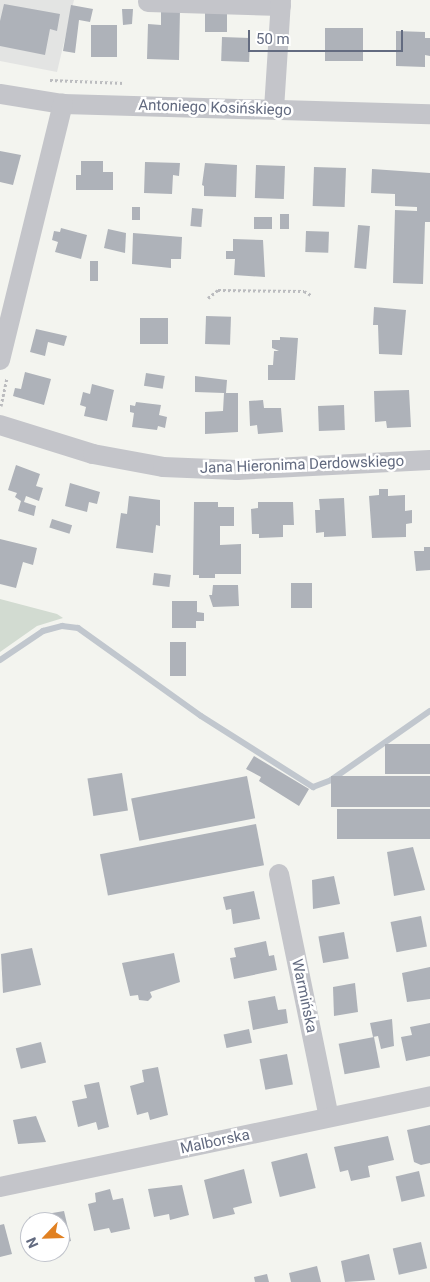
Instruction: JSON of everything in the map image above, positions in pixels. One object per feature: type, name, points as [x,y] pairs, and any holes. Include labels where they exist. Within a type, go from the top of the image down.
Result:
[{"type":"street","points":[[148,2],[281,3],[274,109]]},
{"type":"street","name":"Antoniego Kosińskiego","points":[[0,94],[64,104],[430,114]]},
{"type":"street","points":[[0,360],[64,104]]},
{"type":"street","name":"Jana Hieronima Derdowskiego","points":[[0,425],[74,450],[163,467],[237,470],[430,460]]},
{"type":"street","name":"Warmińska","points":[[279,874],[329,1118]]},
{"type":"street","name":"Malborska","points":[[0,1187],[430,1096]]},
{"type":"path","points":[[40,79],[133,84]]},
{"type":"path","points":[[208,298],[218,290],[304,291],[311,295]]},
{"type":"shaded area","points":[[0,0],[74,0],[57,72],[0,61]]},
{"type":"shaded area","points":[[0,599],[57,614],[63,618],[37,626],[0,652]]},
{"type":"building","points":[[4,4],[60,14],[57,31],[50,29],[45,55],[0,46],[0,21]]},
{"type":"building","points":[[71,5],[93,9],[90,22],[79,20],[75,53],[63,51]]},
{"type":"building","points":[[205,8],[227,8],[227,32],[205,32]]},
{"type":"building","points":[[122,9],[133,9],[132,24],[123,25]]},
{"type":"building","points":[[161,9],[180,9],[179,60],[147,59],[148,24],[161,25]]},
{"type":"building","points":[[91,25],[117,25],[117,57],[91,57]]},
{"type":"building","points":[[325,28],[363,28],[363,61],[325,61]]},
{"type":"building","points":[[396,31],[425,32],[425,38],[430,38],[430,56],[425,55],[425,67],[396,66]]},
{"type":"building","points":[[222,37],[250,38],[249,62],[221,61]]},
{"type":"building","points":[[0,151],[21,155],[13,185],[0,182]]},
{"type":"building","points":[[81,161],[103,161],[103,172],[113,172],[113,190],[76,190],[76,175],[81,175]]},
{"type":"building","points":[[145,162],[180,163],[179,176],[173,175],[172,194],[144,193]]},
{"type":"building","points":[[205,163],[237,165],[236,197],[204,196],[204,186],[202,185]]},
{"type":"building","points":[[256,165],[285,166],[284,199],[255,198]]},
{"type":"building","points":[[314,167],[346,168],[345,207],[313,206]]},
{"type":"building","points":[[372,169],[430,173],[430,222],[425,222],[423,284],[393,283],[395,210],[417,211],[417,207],[395,206],[395,194],[371,193]]},
{"type":"building","points":[[132,207],[140,207],[140,220],[132,220]]},
{"type":"building","points":[[192,208],[203,209],[201,227],[190,226]]},
{"type":"building","points":[[280,214],[289,214],[289,229],[280,229]]},
{"type":"building","points":[[254,217],[272,217],[272,229],[254,229]]},
{"type":"building","points":[[358,225],[370,226],[366,269],[354,268]]},
{"type":"building","points":[[61,228],[87,235],[81,259],[55,252],[58,242],[52,240],[54,231],[60,232]]},
{"type":"building","points":[[108,229],[126,233],[125,253],[104,248]]},
{"type":"building","points":[[306,231],[329,232],[328,253],[305,252]]},
{"type":"building","points":[[133,233],[182,237],[181,259],[171,259],[171,268],[132,264]]},
{"type":"building","points":[[233,239],[263,240],[265,277],[234,275],[235,259],[226,259],[226,251],[233,251]]},
{"type":"building","points":[[90,261],[98,261],[98,281],[90,281]]},
{"type":"building","points":[[374,307],[406,310],[402,355],[379,354],[378,325],[373,325]]},
{"type":"building","points":[[206,316],[231,317],[230,345],[205,344]]},
{"type":"building","points":[[140,318],[168,318],[168,344],[140,344]]},
{"type":"building","points":[[36,329],[67,336],[64,346],[48,342],[45,356],[30,352]]},
{"type":"building","points":[[280,337],[298,338],[295,380],[268,380],[268,365],[273,365],[274,351],[279,351],[272,348],[272,340],[280,340]]},
{"type":"building","points":[[25,372],[51,379],[44,405],[13,396],[15,388],[21,389]]},
{"type":"building","points":[[146,373],[165,376],[163,389],[144,386]]},
{"type":"building","points":[[195,376],[227,380],[226,393],[238,393],[238,432],[205,434],[205,412],[223,411],[224,393],[195,392]]},
{"type":"building","points":[[92,384],[114,390],[107,421],[84,416],[86,407],[80,405],[83,392],[90,394]]},
{"type":"building","points":[[409,390],[411,427],[387,428],[386,421],[375,422],[374,391]]},
{"type":"building","points":[[263,400],[264,408],[281,408],[283,432],[258,434],[257,425],[250,426],[249,401]]},
{"type":"building","points":[[136,402],[161,405],[159,415],[167,417],[165,428],[158,426],[157,430],[132,427],[134,413],[130,412],[130,405],[135,406]]},
{"type":"building","points":[[344,405],[345,430],[319,431],[318,406]]},
{"type":"building","points":[[16,465],[40,474],[36,486],[43,488],[39,501],[26,496],[24,502],[36,506],[34,516],[18,511],[21,501],[15,497],[17,493],[8,490]]},
{"type":"building","points":[[70,483],[100,492],[97,504],[89,502],[87,512],[65,506]]},
{"type":"building","points":[[379,489],[388,489],[388,496],[405,495],[405,511],[412,510],[412,523],[406,524],[406,537],[372,538],[369,496],[379,495]]},
{"type":"building","points":[[129,496],[160,500],[160,526],[156,525],[153,553],[116,548],[121,513],[127,514]]},
{"type":"building","points":[[344,498],[346,536],[324,537],[324,532],[316,533],[315,510],[320,510],[319,499]]},
{"type":"building","points":[[194,502],[218,502],[218,507],[234,507],[234,526],[220,526],[220,545],[241,544],[241,574],[215,574],[215,578],[199,578],[199,575],[193,575]]},
{"type":"building","points":[[258,502],[293,502],[294,525],[283,525],[283,537],[259,538],[259,534],[252,534],[251,509],[258,508]]},
{"type":"building","points":[[52,519],[72,525],[69,534],[49,528]]},
{"type":"building","points":[[0,539],[37,548],[33,565],[23,562],[16,588],[0,584]]},
{"type":"building","points":[[424,547],[430,547],[430,570],[416,571],[414,551],[424,551]]},
{"type":"building","points":[[154,573],[171,575],[169,587],[153,585]]},
{"type":"building","points":[[291,583],[312,583],[312,608],[291,608]]},
{"type":"building","points":[[213,585],[238,585],[239,606],[213,607],[209,595],[212,595]]},
{"type":"building","points":[[172,601],[197,601],[197,612],[204,613],[204,621],[196,621],[196,628],[172,628]]},
{"type":"building","points":[[170,642],[186,642],[186,676],[170,676]]},
{"type":"building","points":[[385,744],[430,744],[430,774],[385,774]]},
{"type":"building","points":[[254,756],[309,789],[299,806],[259,781],[261,777],[246,769]]},
{"type":"building","points":[[122,773],[128,811],[93,816],[87,778]]},
{"type":"building","points":[[247,776],[255,818],[139,841],[131,799]]},
{"type":"building","points":[[331,776],[430,776],[430,807],[331,807]]},
{"type":"building","points":[[337,809],[430,809],[430,839],[337,839]]},
{"type":"building","points":[[256,824],[264,865],[108,896],[100,854]]},
{"type":"building","points":[[413,847],[425,890],[394,896],[387,852]]},
{"type":"building","points":[[334,876],[340,904],[313,909],[312,880]]},
{"type":"building","points":[[254,891],[260,919],[233,924],[231,909],[226,910],[223,897]]},
{"type":"building","points":[[421,916],[427,946],[396,952],[391,922]]},
{"type":"building","points":[[344,932],[349,959],[323,963],[318,937]]},
{"type":"building","points":[[266,941],[269,956],[274,955],[277,970],[234,979],[230,958],[236,957],[234,948]]},
{"type":"building","points":[[32,948],[41,985],[3,993],[1,954]]},
{"type":"building","points":[[174,953],[180,982],[150,992],[152,997],[148,1001],[139,1000],[138,995],[130,996],[122,963]]},
{"type":"building","points":[[430,967],[430,999],[407,1002],[402,973]]},
{"type":"building","points":[[355,983],[358,1012],[334,1016],[333,987]]},
{"type":"building","points":[[275,996],[278,1010],[286,1009],[288,1023],[253,1030],[248,1001]]},
{"type":"building","points":[[392,1019],[394,1046],[381,1049],[378,1036],[373,1037],[370,1023]]},
{"type":"building","points":[[430,1023],[430,1056],[406,1061],[401,1037],[412,1035],[410,1027]]},
{"type":"building","points":[[249,1029],[252,1043],[226,1048],[224,1034]]},
{"type":"building","points":[[374,1037],[380,1067],[345,1074],[339,1044]]},
{"type":"building","points":[[41,1042],[46,1062],[21,1069],[16,1048]]},
{"type":"building","points":[[287,1054],[293,1084],[265,1090],[260,1059]]},
{"type":"building","points":[[158,1067],[168,1115],[150,1120],[148,1112],[137,1115],[130,1086],[144,1082],[142,1070]]},
{"type":"building","points":[[99,1082],[109,1127],[98,1130],[96,1122],[78,1127],[72,1101],[87,1098],[84,1085]]},
{"type":"building","points":[[36,1116],[46,1142],[18,1144],[13,1120]]},
{"type":"building","points":[[430,1125],[430,1163],[421,1165],[414,1162],[407,1130]]},
{"type":"building","points":[[388,1136],[394,1160],[368,1166],[370,1177],[351,1181],[348,1170],[340,1172],[334,1147]]},
{"type":"building","points":[[307,1153],[316,1188],[280,1197],[271,1162]]},
{"type":"building","points":[[244,1169],[252,1203],[233,1208],[235,1214],[213,1219],[204,1180]]},
{"type":"building","points":[[419,1171],[425,1196],[401,1202],[396,1176]]},
{"type":"building","points":[[182,1185],[189,1215],[170,1220],[169,1214],[154,1217],[148,1189]]},
{"type":"building","points":[[110,1189],[113,1200],[123,1198],[130,1229],[111,1233],[109,1228],[94,1231],[88,1204],[96,1202],[95,1193]]},
{"type":"building","points":[[4,1224],[12,1254],[0,1257],[0,1225]]},
{"type":"building","points":[[421,1242],[427,1268],[399,1275],[393,1249]]},
{"type":"building","points":[[369,1254],[375,1280],[345,1282],[341,1261]]},
{"type":"building","points":[[317,1266],[321,1282],[291,1282],[289,1273]]},
{"type":"building","points":[[267,1274],[269,1282],[255,1282],[254,1277]]},
{"type":"waterway","points":[[0,660],[43,631],[62,626],[78,628],[201,716],[313,787],[331,780],[430,711]]}]
